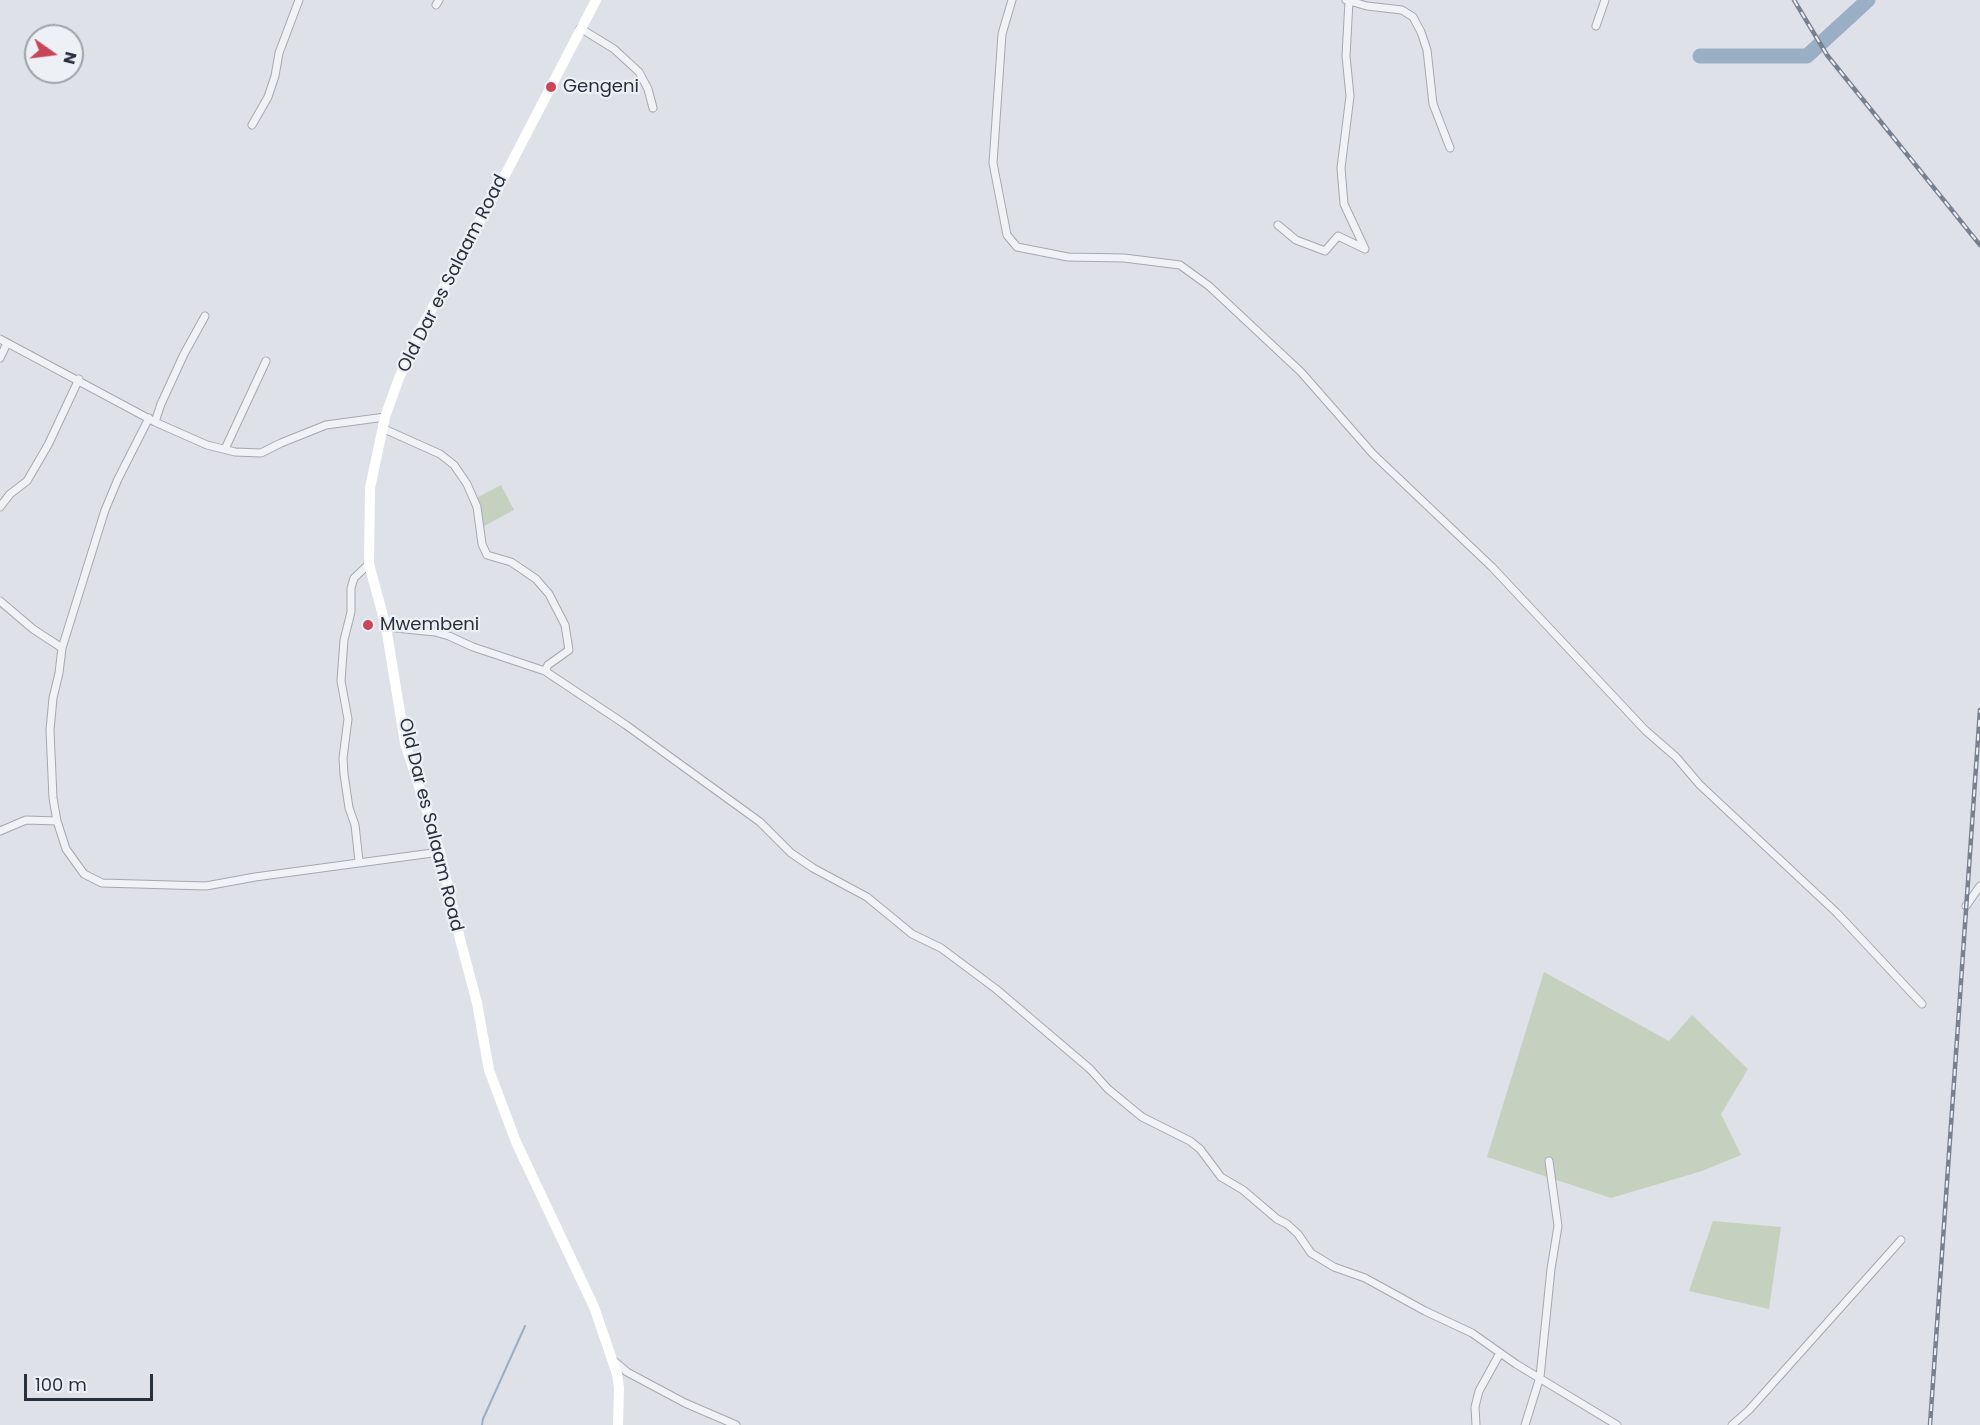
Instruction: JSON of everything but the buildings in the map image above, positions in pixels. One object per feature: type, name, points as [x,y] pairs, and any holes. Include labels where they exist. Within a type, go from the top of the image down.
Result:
[{"type":"street","points":[[252,125],[268,97],[279,53],[299,0]]},
{"type":"street","name":"Old Dar es Salaam Road","points":[[596,0],[504,177],[422,327],[383,423],[370,488],[369,564],[386,627],[405,743],[440,852],[477,1003],[489,1070],[516,1142],[594,1307],[614,1361],[619,1388],[618,1425]]},
{"type":"street","points":[[1012,0],[1002,34],[993,163],[1007,235],[1017,248],[1068,257],[1124,258],[1180,265],[1209,286],[1301,372],[1373,454],[1492,567],[1645,730],[1676,757],[1700,785],[1837,913],[1922,1004]]},
{"type":"street","points":[[1596,26],[1605,0]]},
{"type":"street","points":[[1278,225],[1296,240],[1325,250],[1338,236],[1365,249],[1344,204],[1341,168],[1350,96],[1346,56],[1346,1],[1402,10],[1413,17],[1427,50],[1433,104],[1450,148]]},
{"type":"street","points":[[580,28],[614,49],[639,72],[648,89],[653,108]]},
{"type":"street","points":[[205,316],[161,404],[118,479],[105,510],[62,648],[50,730],[52,798],[66,849],[84,874],[102,883],[206,886],[359,861],[440,852]]},
{"type":"street","points":[[0,339],[152,420],[207,445],[235,452],[261,453],[281,442],[326,425],[383,423],[440,454],[454,465],[467,484],[477,507],[482,544],[487,555],[511,562],[536,579],[549,594],[565,625],[569,650],[548,665],[545,671]]},
{"type":"street","points":[[0,358],[8,343]]},
{"type":"street","points":[[225,449],[266,361]]},
{"type":"street","points":[[0,507],[10,494],[27,481],[48,445],[79,380]]},
{"type":"street","points":[[359,861],[355,825],[349,808],[344,774],[343,758],[348,719],[341,681],[344,640],[351,612],[352,584],[354,578],[369,564]]},
{"type":"street","points":[[0,601],[33,629],[62,648]]},
{"type":"street","points":[[386,627],[435,632],[545,671],[626,725],[760,822],[791,853],[813,868],[867,897],[912,934],[941,948],[996,989],[1090,1069],[1108,1089],[1142,1117],[1190,1141],[1200,1149],[1221,1178],[1243,1190],[1277,1219],[1287,1224],[1298,1234],[1311,1253],[1334,1267],[1365,1278],[1425,1311],[1472,1333],[1500,1353],[1617,1425]]},
{"type":"street","points":[[0,831],[26,820],[57,820]]},
{"type":"street","points":[[1966,906],[1980,886]]},
{"type":"street","points":[[1525,1425],[1540,1377],[1551,1269],[1558,1226],[1549,1161]]},
{"type":"street","points":[[1732,1425],[1749,1410],[1901,1240]]},
{"type":"street","points":[[1476,1425],[1475,1407],[1479,1391],[1500,1353]]},
{"type":"street","points":[[614,1361],[627,1372],[684,1403],[736,1425]]},
{"type":"green space","points":[[501,485],[514,510],[484,526],[478,497]]},
{"type":"green space","points":[[1544,972],[1669,1041],[1692,1015],[1748,1069],[1721,1114],[1741,1155],[1702,1171],[1611,1198],[1487,1157]]},
{"type":"green space","points":[[1713,1221],[1781,1227],[1769,1309],[1689,1291]]},
{"type":"waterway","points":[[1700,56],[1807,56],[1868,0]]},
{"type":"waterway","points":[[482,1425],[525,1326]]},
{"type":"railway","points":[[1794,0],[1827,55],[1980,245]]},
{"type":"railway","points":[[1930,1425],[1980,710]]},
{"type":"place","name":"Gengeni","points":[[551,87]]},
{"type":"place","name":"Mwembeni","points":[[368,625]]}]
